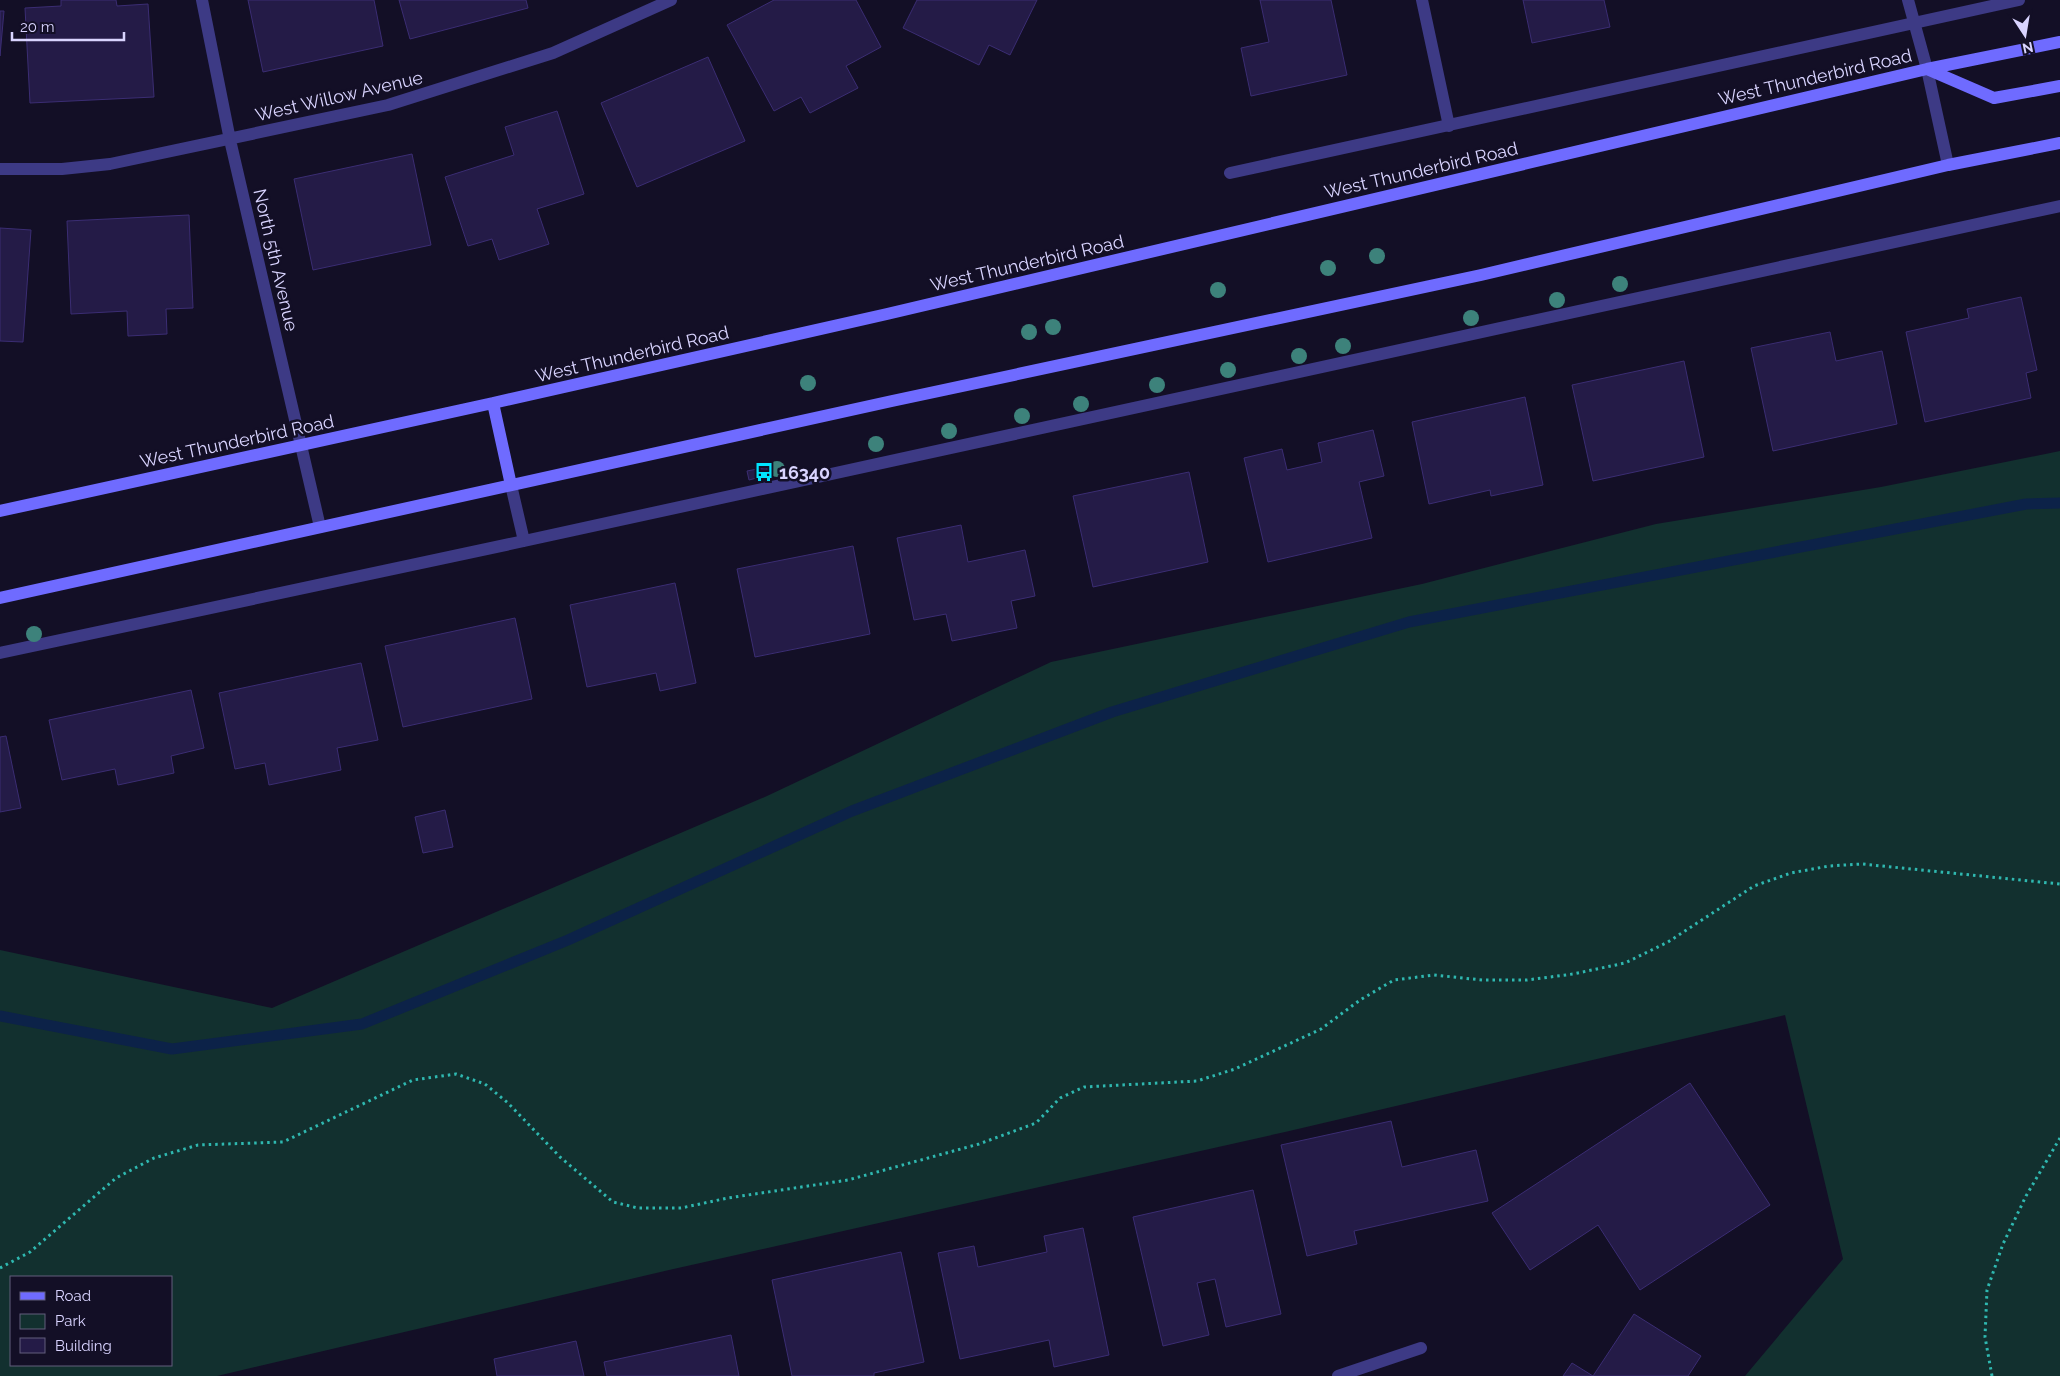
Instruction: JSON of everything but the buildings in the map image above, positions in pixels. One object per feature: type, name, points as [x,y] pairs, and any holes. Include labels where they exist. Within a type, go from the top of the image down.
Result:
[{"type":"main road","name":"West Thunderbird Road","points":[[0,511],[300,444],[493,404],[907,309],[1927,69],[2060,42]]},
{"type":"main road","points":[[1927,69],[1994,98],[2060,86]]},
{"type":"main road","points":[[0,598],[511,485],[1481,275],[1948,165],[2060,142]]},
{"type":"main road","points":[[493,404],[511,485]]},
{"type":"street","name":"North 5th Avenue","points":[[202,0],[230,140],[320,527]]},
{"type":"street","name":"West Willow Avenue","points":[[0,169],[62,169],[110,164],[388,105],[553,54],[671,0]]},
{"type":"street","points":[[1422,0],[1449,126]]},
{"type":"street","points":[[1908,0],[1927,69],[1948,165]]},
{"type":"street","name":"West Thunderbird Road","points":[[1230,173],[2019,0]]},
{"type":"street","points":[[0,653],[524,541],[2060,206]]},
{"type":"street","points":[[511,485],[524,541]]},
{"type":"street","points":[[1338,1376],[1421,1348]]},
{"type":"path","points":[[0,1268],[30,1252],[116,1178],[154,1158],[198,1145],[283,1142],[413,1080],[456,1074],[485,1084],[508,1104],[560,1157],[613,1202],[638,1208],[681,1208],[728,1198],[848,1180],[979,1144],[1036,1122],[1060,1098],[1084,1087],[1197,1081],[1228,1072],[1276,1052],[1321,1029],[1360,1000],[1394,980],[1434,974],[1482,980],[1527,980],[1573,974],[1625,963],[1668,942],[1754,886],[1791,873],[1829,866],[1862,864],[2060,884]]},
{"type":"path","points":[[1992,1376],[1985,1337],[1987,1290],[2011,1228],[2060,1138]]},
{"type":"green space","points":[[2060,451],[2060,1376],[1745,1376],[1843,1259],[1785,1015],[1285,1132],[669,1270],[217,1376],[0,1376],[0,950],[272,1008],[767,796],[1051,662],[1422,584],[1656,524],[1881,487]]},
{"type":"waterway","points":[[0,1016],[172,1049],[362,1024],[568,940],[852,811],[1112,712],[1409,622],[2026,504],[2060,503]]},
{"type":"place","name":"16340","points":[[764,472]]}]
